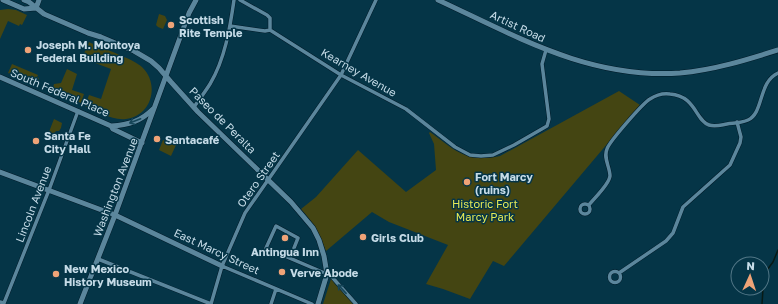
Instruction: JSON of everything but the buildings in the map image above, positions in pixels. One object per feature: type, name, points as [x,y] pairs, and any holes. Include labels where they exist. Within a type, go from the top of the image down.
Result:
[{"type":"main road","name":"Paseo de Peralta","points":[[3,0],[24,9],[36,8]]},
{"type":"main road","name":"Paseo de Peralta","points":[[24,0],[29,2],[44,14],[143,56],[159,68],[194,107],[304,216],[313,228],[322,246],[327,274],[318,304]]},
{"type":"main road","points":[[36,8],[39,0]]},
{"type":"main road","name":"Washington Avenue","points":[[80,304],[115,215],[189,14],[196,0]]},
{"type":"main road","name":"Artist Road","points":[[438,0],[546,50],[605,68],[644,73],[680,73],[743,61],[778,50]]},
{"type":"main road","name":"South Federal Place","points":[[0,78],[111,126],[142,143]]},
{"type":"main road","points":[[111,126],[124,125],[140,120],[154,107]]},
{"type":"main road","name":"East Marcy Street","points":[[0,172],[115,215],[222,266]]},
{"type":"street","points":[[194,107],[215,76],[230,26],[234,0]]},
{"type":"street","points":[[240,0],[270,18],[270,30]]},
{"type":"street","name":"Otero Street","points":[[211,304],[222,266],[245,213],[341,75],[376,0]]},
{"type":"street","name":"Kearney Avenue","points":[[230,26],[265,31],[270,30],[341,75],[406,109],[455,147],[470,155],[481,156],[493,155],[547,126],[549,119],[542,64],[546,50]]},
{"type":"street","points":[[589,205],[609,179],[606,156],[608,147],[641,106],[652,97],[674,94],[684,98],[709,125],[718,126],[748,120],[754,116],[767,82],[772,76],[778,73]]},
{"type":"street","name":"Lincoln Avenue","points":[[2,302],[49,190],[78,111]]},
{"type":"street","points":[[619,273],[666,242],[673,233],[683,207],[730,165],[740,143],[741,137],[737,122]]},
{"type":"street","points":[[290,258],[298,238],[276,226],[266,248],[332,277],[356,304]]},
{"type":"street","points":[[98,259],[211,304]]},
{"type":"street","name":"East Marcy Street","points":[[222,266],[312,304]]},
{"type":"street","points":[[271,304],[276,289]]},
{"type":"green space","points":[[0,10],[16,10],[27,15],[22,25],[20,24],[19,26],[8,21],[0,39]]},
{"type":"green space","points":[[159,14],[165,16],[167,20],[163,29],[156,25]]},
{"type":"green space","points":[[89,42],[138,64],[148,74],[152,90],[150,98],[147,106],[135,117],[116,119],[85,106],[89,95],[101,99],[111,69],[82,58]]},
{"type":"green space","points":[[12,64],[38,75],[37,77],[39,78],[36,84],[8,73]]},
{"type":"green space","points":[[67,69],[77,74],[72,90],[84,94],[81,103],[52,91],[54,84],[61,83]]},
{"type":"green space","name":"Historic Fort Marcy Park","points":[[619,91],[640,105],[504,266],[493,261],[470,299],[426,284],[448,245],[389,222],[372,212],[326,251],[316,229],[301,209],[316,197],[358,150],[406,192],[436,170],[434,144],[429,133],[430,132],[462,154],[478,158],[500,156]]},
{"type":"green space","points":[[54,119],[62,123],[61,128],[59,131],[56,131],[50,139],[47,137]]},
{"type":"green space","points":[[163,140],[176,145],[171,156],[159,150]]},
{"type":"green space","points":[[332,279],[353,304],[323,304]]},
{"type":"waterway","points":[[762,304],[764,274],[773,262],[778,250]]},
{"type":"place","name":"Scottish Rite Temple","points":[[171,25]]},
{"type":"place","name":"Joseph M. Montoya Federal Building","points":[[28,50]]},
{"type":"place","name":"Santacafé","points":[[157,139]]},
{"type":"place","name":"Santa Fe City Hall","points":[[36,141]]},
{"type":"place","name":"Fort Marcy (ruins)","points":[[467,182]]},
{"type":"place","name":"Girls Club","points":[[363,237]]},
{"type":"place","name":"Antingua Inn","points":[[285,238]]},
{"type":"place","name":"Verve Abode","points":[[282,272]]},
{"type":"place","name":"New Mexico History Museum","points":[[56,274]]}]
